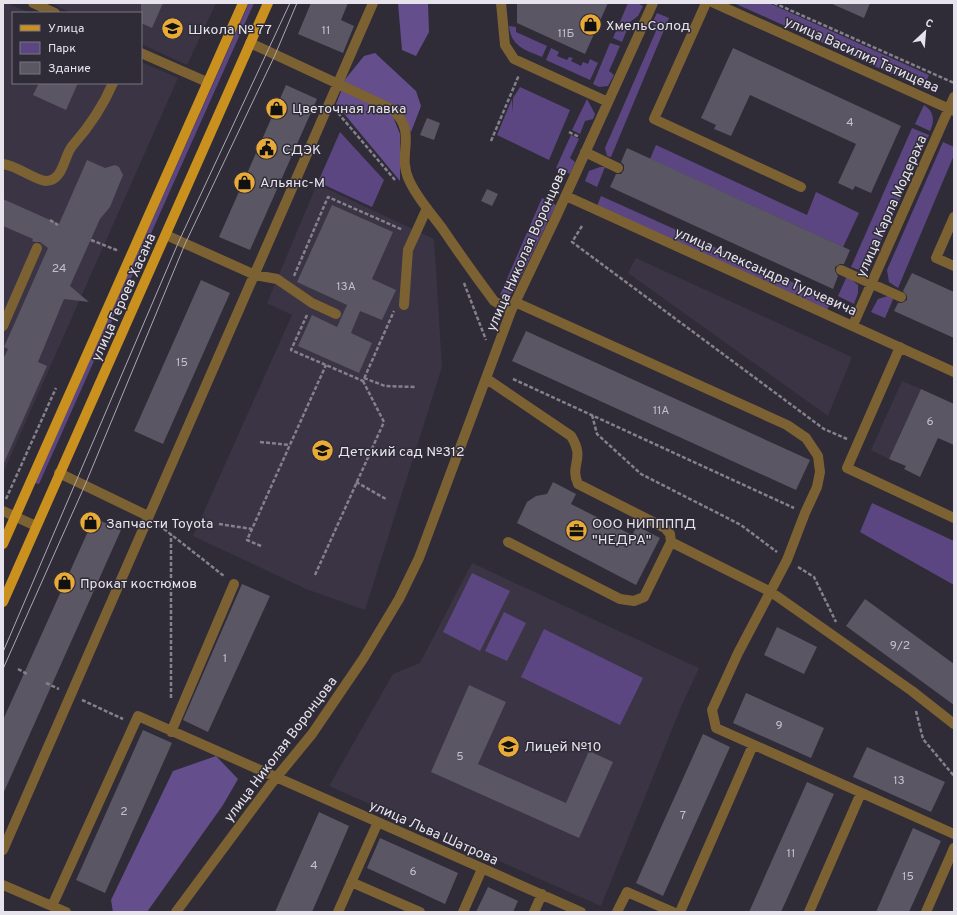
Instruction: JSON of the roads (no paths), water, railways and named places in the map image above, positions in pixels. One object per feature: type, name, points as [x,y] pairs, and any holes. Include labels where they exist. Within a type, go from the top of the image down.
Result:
[{"type":"main road","name":"улица Героев Хасана","points":[[3,544],[243,3]]},
{"type":"main road","name":"улица Героев Хасана","points":[[3,602],[268,3]]},
{"type":"street","points":[[33,3],[53,12]]},
{"type":"street","points":[[3,850],[373,3]]},
{"type":"street","points":[[501,3],[505,45],[514,60],[608,102]]},
{"type":"street","name":"улица Николая Воронцова","points":[[176,912],[276,778],[312,734],[363,659],[399,599],[419,558],[487,379],[511,311],[566,196],[653,3]]},
{"type":"street","points":[[706,3],[654,119],[801,187]]},
{"type":"street","name":"улица Василия Татищева","points":[[714,3],[951,110]]},
{"type":"street","points":[[250,43],[392,110],[402,119],[407,131],[404,155],[409,179],[427,208],[494,301],[511,311]]},
{"type":"street","points":[[142,53],[207,82]]},
{"type":"street","points":[[3,164],[46,181],[53,179],[61,170],[72,146],[86,131],[112,84]]},
{"type":"street","name":"улица Карла Модераха","points":[[853,325],[951,110],[954,97]]},
{"type":"street","points":[[585,152],[618,168]]},
{"type":"street","name":"улица Александра Турчевича","points":[[566,196],[954,372]]},
{"type":"street","points":[[404,305],[408,250],[427,208]]},
{"type":"street","points":[[954,217],[936,258],[954,266]]},
{"type":"street","points":[[166,235],[255,275],[277,279],[312,303],[336,314]]},
{"type":"street","points":[[3,326],[37,248]]},
{"type":"street","points":[[841,270],[901,297]]},
{"type":"street","points":[[515,302],[787,425],[806,438],[818,456],[820,472],[817,488],[805,513],[787,560],[738,652],[712,710],[716,728],[753,746],[954,834]]},
{"type":"street","points":[[900,347],[847,468],[954,518]]},
{"type":"street","points":[[487,379],[571,436],[577,446],[579,456],[574,474],[578,484],[665,528],[670,534],[671,542],[644,597],[634,601],[620,599],[508,542]]},
{"type":"street","points":[[59,473],[148,516]]},
{"type":"street","points":[[3,511],[36,526]]},
{"type":"street","points":[[671,542],[771,592],[912,691],[954,724]]},
{"type":"street","points":[[171,732],[234,584]]},
{"type":"street","name":"улица Льва Шатрова","points":[[52,906],[138,716],[171,732],[378,822],[482,870],[542,894],[581,912]]},
{"type":"street","points":[[680,912],[753,746]]},
{"type":"street","points":[[809,912],[861,793]]},
{"type":"street","points":[[338,912],[378,822]]},
{"type":"street","points":[[926,912],[954,848]]},
{"type":"street","points":[[463,912],[482,870]]},
{"type":"street","points":[[351,882],[420,912]]},
{"type":"street","points":[[3,885],[66,912]]},
{"type":"street","points":[[617,912],[627,892],[674,912]]},
{"type":"street","points":[[534,912],[542,894]]},
{"type":"tram line","points":[[3,652],[179,241],[290,3]]},
{"type":"tram line","points":[[3,669],[85,485],[185,244],[275,55],[297,3]]},
{"type":"place","name":"ХмельСолод","points":[[590,25]]},
{"type":"place","name":"Школа № 77","points":[[173,29]]},
{"type":"place","name":"Цветочная лавка","points":[[277,108]]},
{"type":"place","name":"СДЭК","points":[[267,149]]},
{"type":"place","name":"Альянс-М","points":[[244,182]]},
{"type":"place","name":"Детский сад №312","points":[[323,451]]},
{"type":"place","name":"Запчасти Toyota","points":[[90,523]]},
{"type":"place","name":"ООО НИППППД \"НЕДРА\"","points":[[577,531]]},
{"type":"place","name":"Прокат костюмов","points":[[64,583]]},
{"type":"place","name":"Лицей №10","points":[[508,746]]}]
